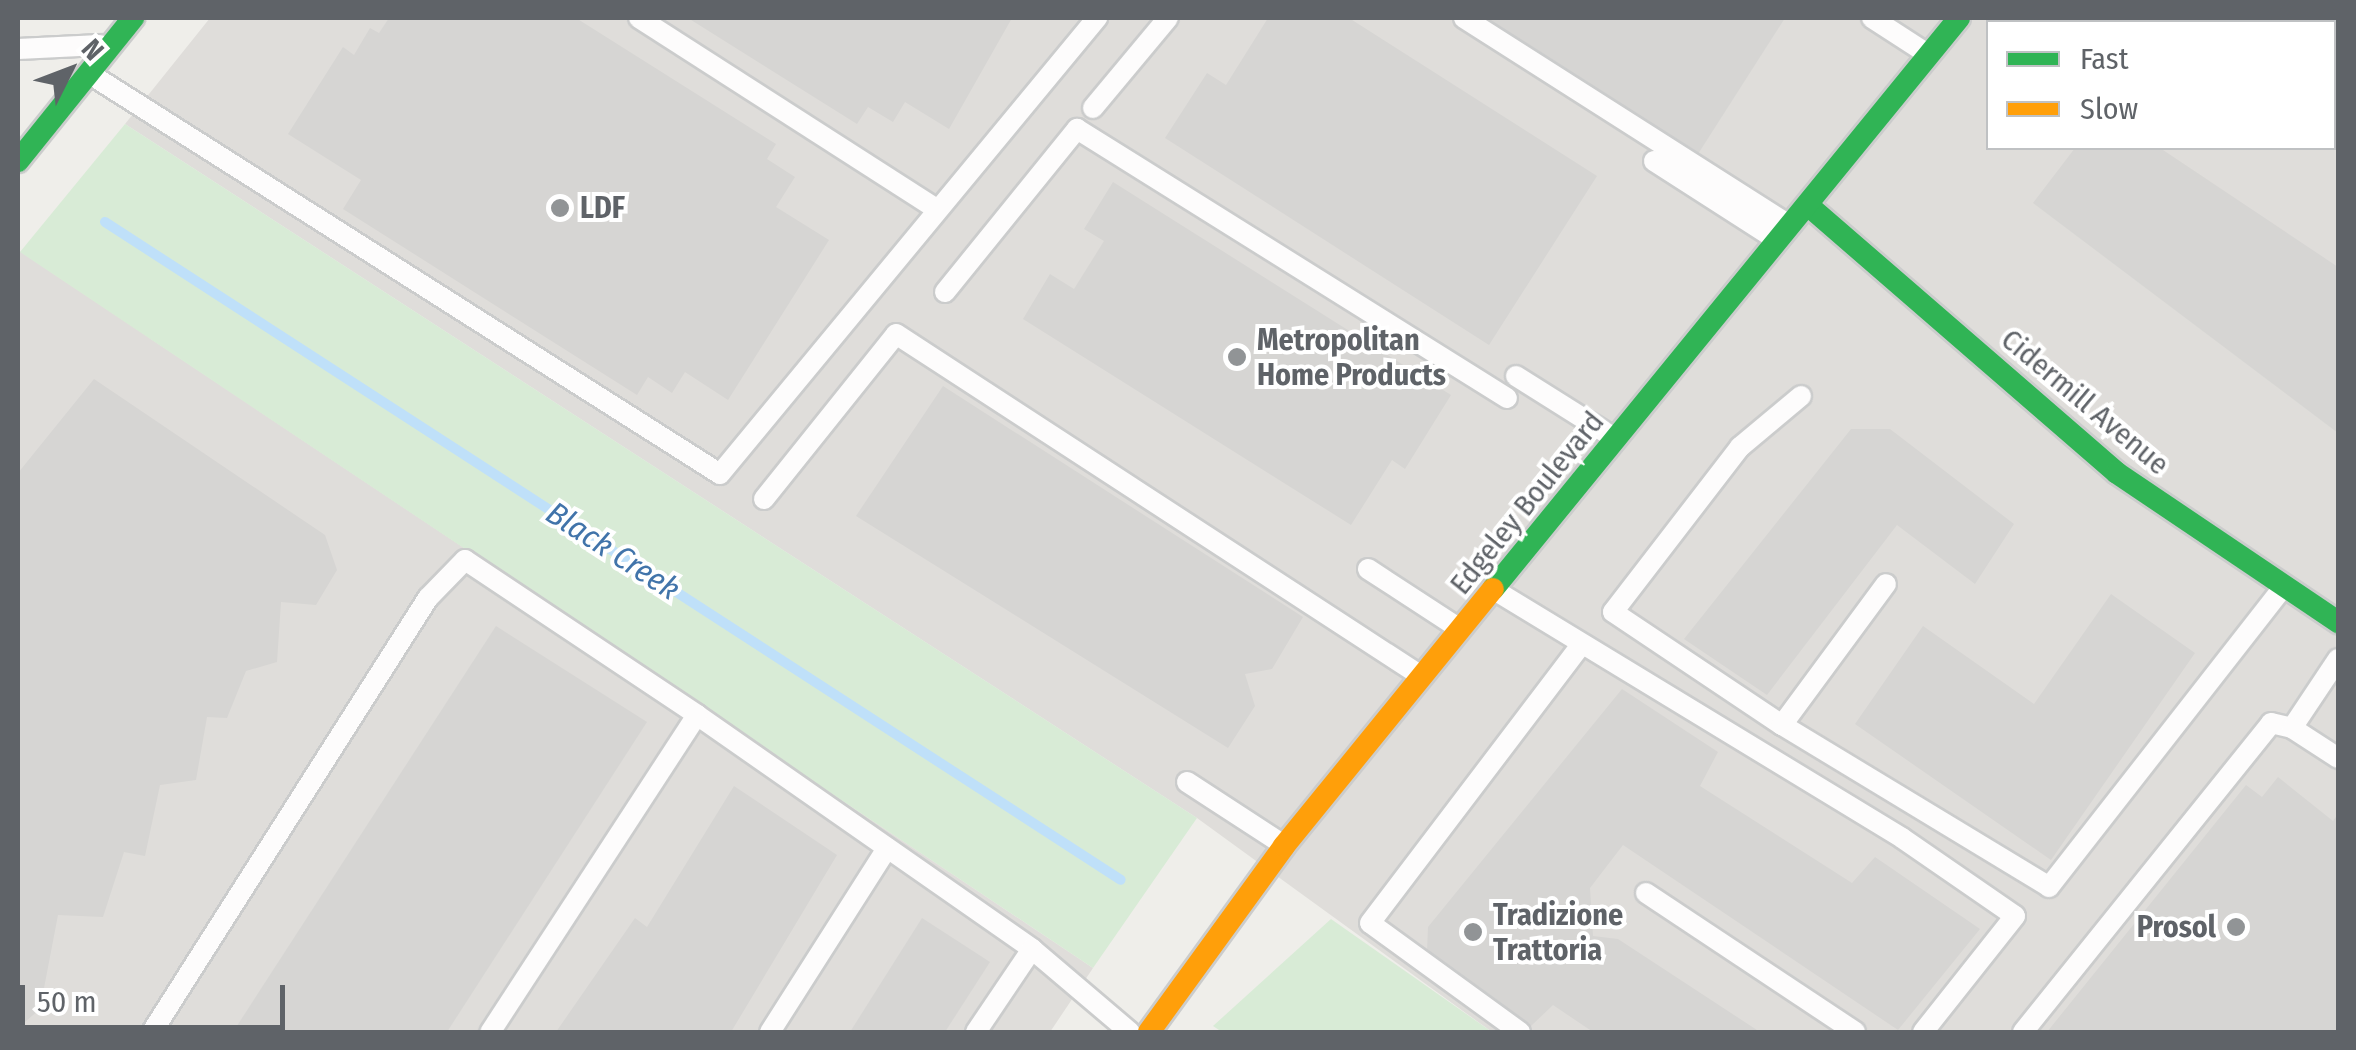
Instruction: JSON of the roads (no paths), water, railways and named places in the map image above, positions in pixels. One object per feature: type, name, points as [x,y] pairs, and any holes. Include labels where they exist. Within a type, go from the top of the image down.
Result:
[{"type":"street","points":[[18,160],[132,18]]},
{"type":"street","name":"Edgeley Boulevard","points":[[1149,1032],[1284,846],[1810,207],[1930,56],[1954,19]]},
{"type":"street","name":"Cidermill Avenue","points":[[1810,207],[2117,473],[2338,622]]},
{"type":"lane","points":[[639,18],[936,208]]},
{"type":"lane","points":[[88,73],[720,474],[936,208],[1097,18]]},
{"type":"lane","points":[[1093,108],[1168,18]]},
{"type":"lane","points":[[1464,18],[1787,235]]},
{"type":"lane","points":[[1872,18],[1930,56]]},
{"type":"lane","points":[[18,49],[111,45]]},
{"type":"lane","points":[[945,292],[1077,129],[1507,398]]},
{"type":"lane","points":[[1654,161],[1787,235]]},
{"type":"lane","points":[[764,499],[896,334],[1423,677]]},
{"type":"lane","points":[[1516,376],[1617,440]]},
{"type":"lane","points":[[1802,396],[1740,446],[1612,612],[1782,725],[2049,887],[2284,587]]},
{"type":"lane","points":[[152,1032],[428,598],[465,560],[1032,949],[1130,1032]]},
{"type":"lane","points":[[1368,569],[1461,630]]},
{"type":"lane","points":[[1782,725],[1886,584]]},
{"type":"lane","points":[[1494,590],[1580,646],[1902,838],[2015,916],[1923,1032]]},
{"type":"lane","points":[[1520,1032],[1370,922],[1580,646]]},
{"type":"lane","points":[[2292,728],[2338,659]]},
{"type":"lane","points":[[490,1032],[696,715]]},
{"type":"lane","points":[[2023,1032],[2271,724],[2292,728],[2338,758]]},
{"type":"lane","points":[[1188,782],[1284,846]]},
{"type":"lane","points":[[770,1032],[887,848]]},
{"type":"lane","points":[[1646,893],[1855,1032]]},
{"type":"lane","points":[[976,1032],[1032,949]]},
{"type":"waterway","name":"Black Creek","points":[[105,222],[1121,880]]},
{"type":"place","name":"LDF","points":[[560,208]]},
{"type":"place","name":"Metropolitan Home Products","points":[[1237,357]]},
{"type":"place","name":"Prosol","points":[[2236,927]]},
{"type":"place","name":"Tradizione Trattoria","points":[[1473,932]]}]
